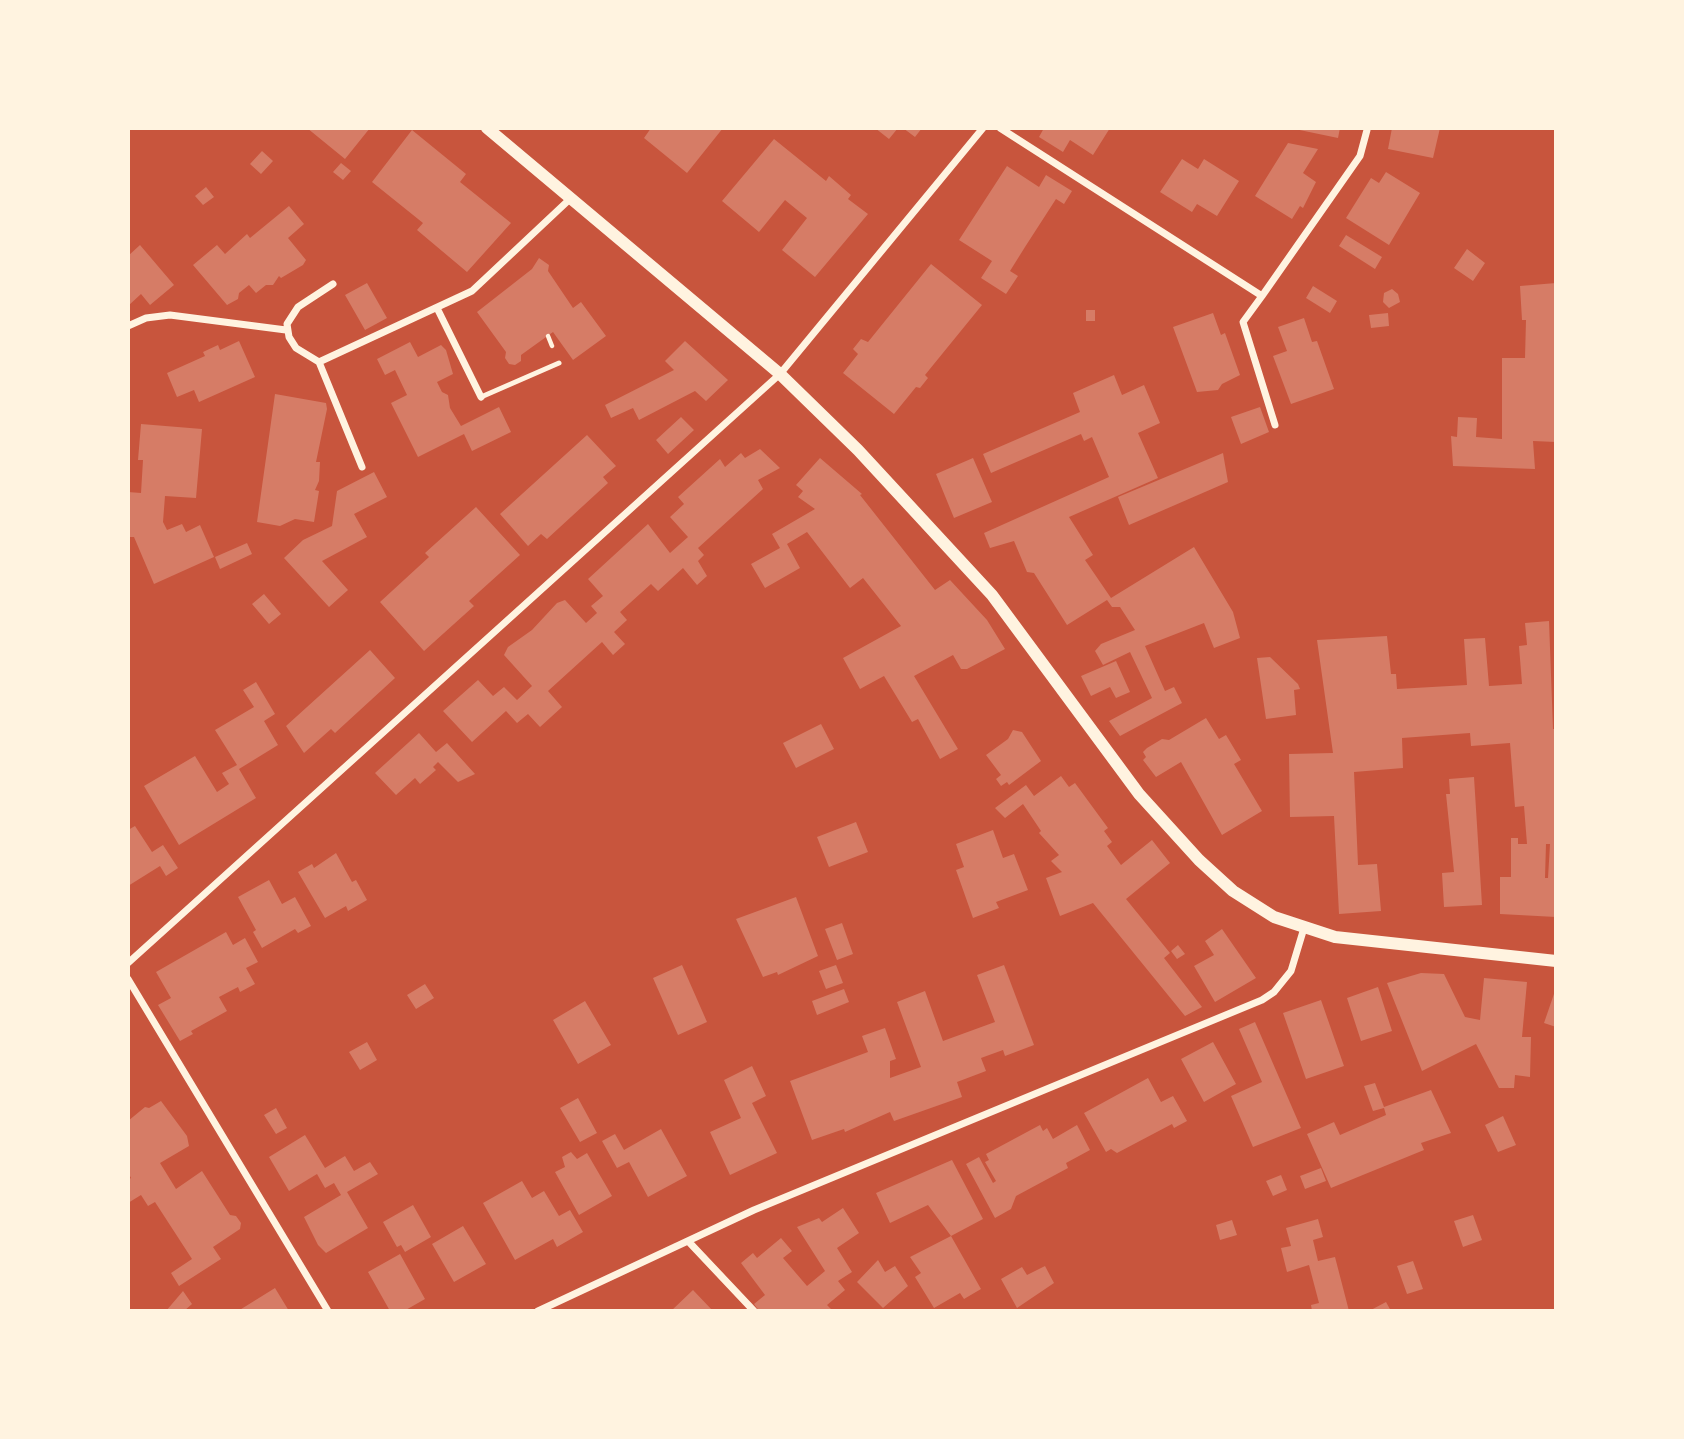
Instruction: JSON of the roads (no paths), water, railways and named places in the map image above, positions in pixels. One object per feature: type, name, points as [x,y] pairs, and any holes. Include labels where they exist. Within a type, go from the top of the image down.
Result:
[{"type":"street","points":[[487,128],[780,374],[859,450],[966,566],[1015,625],[1122,773],[1191,852],[1249,903],[1304,928],[1367,942],[1556,961]]},
{"type":"street","points":[[128,963],[780,374],[983,128]]},
{"type":"street","points":[[1000,128],[1262,296]]},
{"type":"street","points":[[1275,425],[1243,322],[1360,156],[1367,130]]},
{"type":"street","points":[[319,362],[472,291],[572,197]]},
{"type":"street","points":[[286,330],[293,312],[333,284]]},
{"type":"street","points":[[437,308],[481,397]]},
{"type":"street","points":[[128,326],[146,318],[170,315],[286,330]]},
{"type":"street","points":[[286,330],[296,348],[319,362],[362,467]]},
{"type":"street","points":[[538,1311],[817,1183],[1262,1000],[1274,992],[1291,971],[1304,928]]},
{"type":"street","points":[[128,979],[328,1311]]},
{"type":"street","points":[[688,1241],[754,1311]]},
{"type":"lane","points":[[481,397],[559,363]]}]
